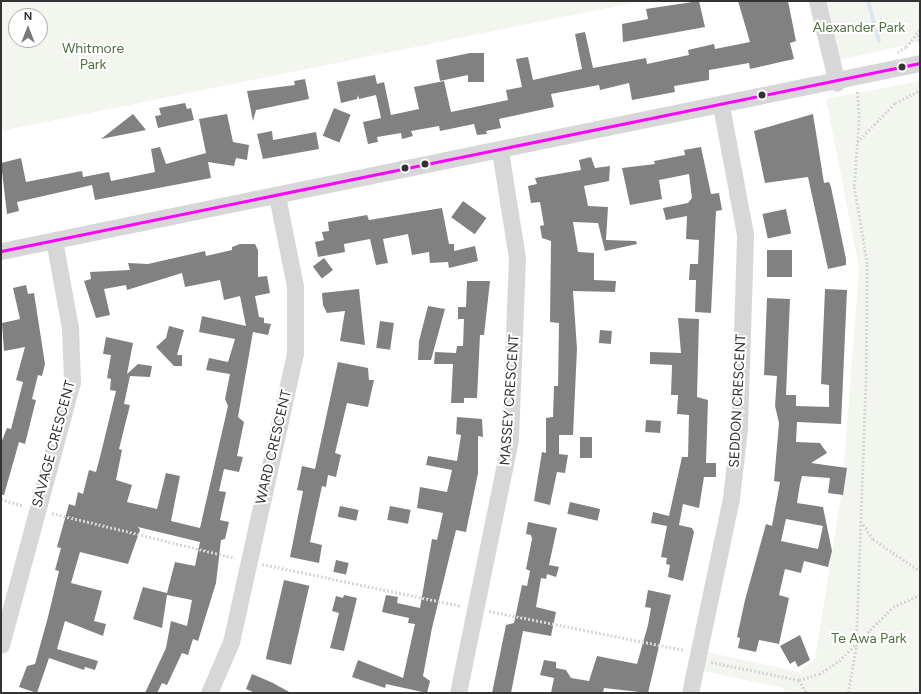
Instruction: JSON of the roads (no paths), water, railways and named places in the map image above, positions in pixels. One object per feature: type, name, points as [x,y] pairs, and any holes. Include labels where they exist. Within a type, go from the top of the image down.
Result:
[{"type":"street","points":[[817,1],[837,83]]},
{"type":"street","points":[[1,251],[837,83],[920,63]]},
{"type":"street","name":"SEDDON CRESCENT","points":[[690,693],[731,498],[739,428],[745,234],[721,106]]},
{"type":"street","name":"MASSEY CRESCENT","points":[[458,693],[477,609],[510,439],[517,252],[500,151]]},
{"type":"street","name":"WARD CRESCENT","points":[[209,693],[231,642],[297,342],[295,286],[277,196]]},
{"type":"street","name":"SAVAGE CRESCENT","points":[[1,645],[73,368],[70,328],[54,240]]},
{"type":"waterway","points":[[868,1],[879,41]]},
{"type":"park label","name":"Alexander Park","points":[[859,28]]},
{"type":"park label","name":"Whitmore Park","points":[[93,58]]},
{"type":"park label","name":"Te Awa Park","points":[[869,639]]}]
